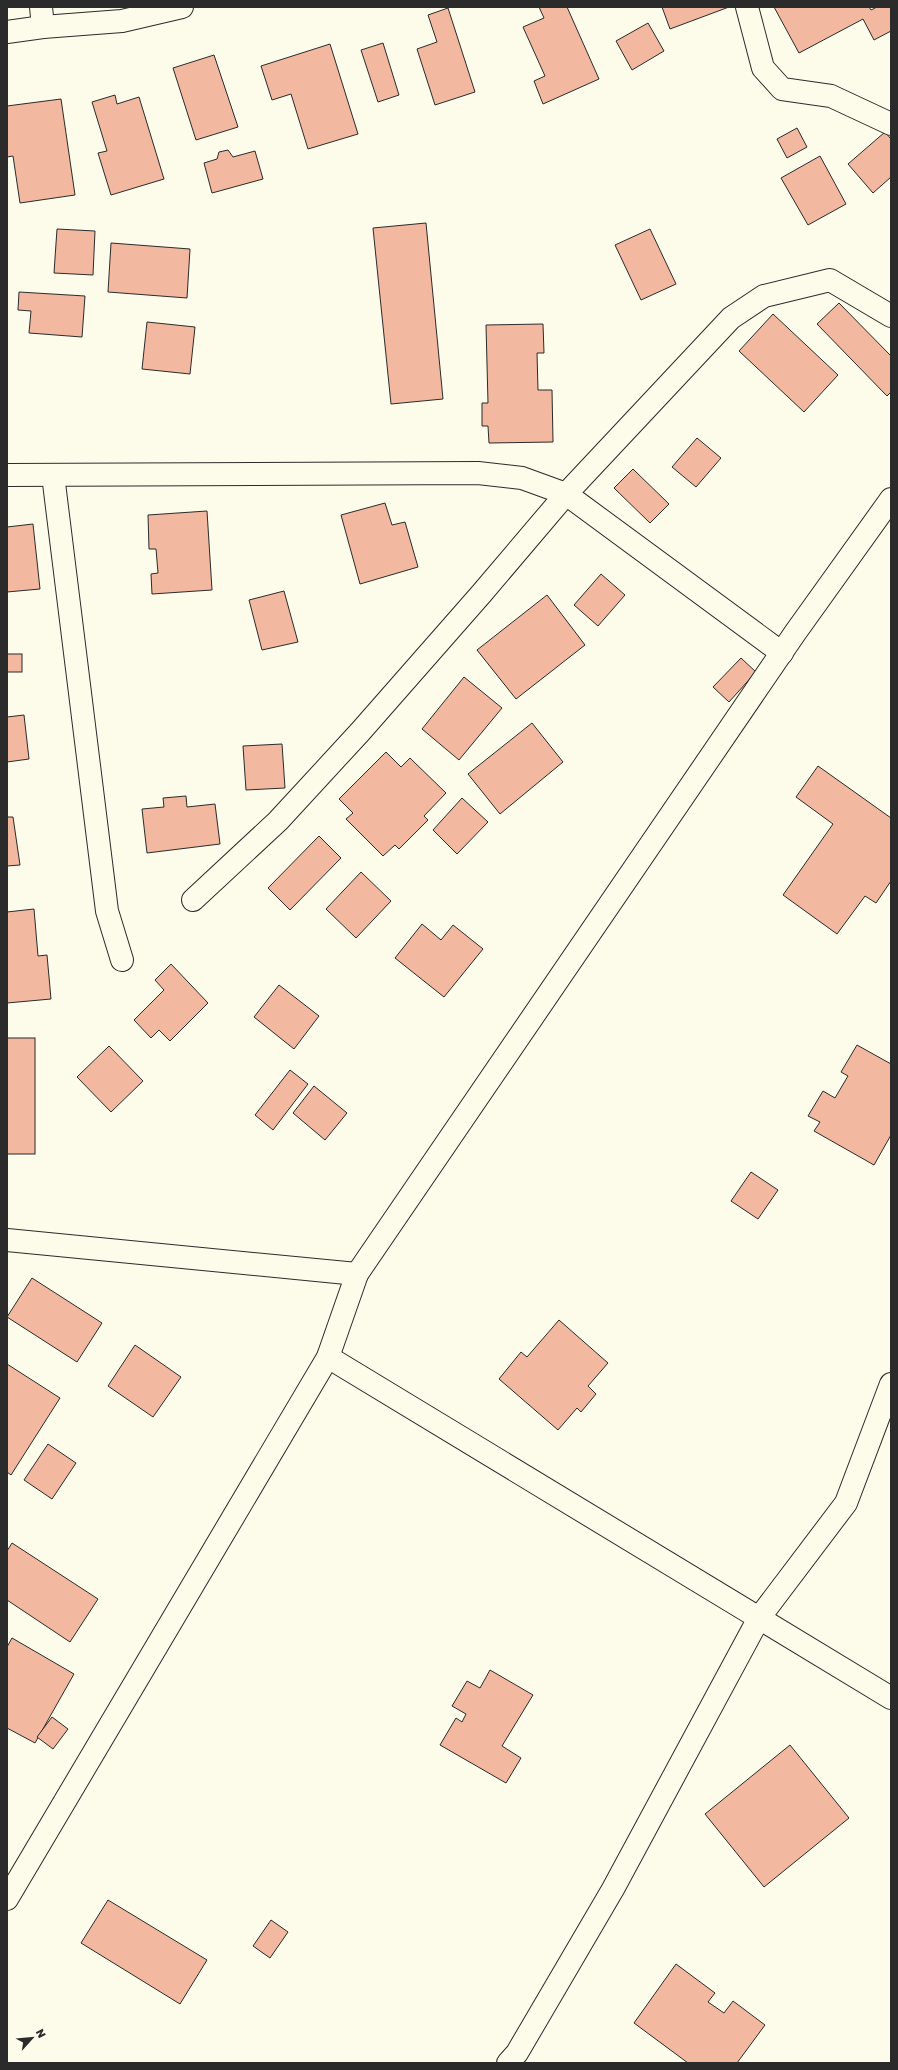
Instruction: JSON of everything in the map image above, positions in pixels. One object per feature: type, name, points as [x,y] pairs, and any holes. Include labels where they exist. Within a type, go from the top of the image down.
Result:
[{"type":"street","points":[[7,32],[42,17],[122,21],[182,7]]},
{"type":"street","points":[[747,7],[763,68],[782,89],[831,96],[891,124]]},
{"type":"street","points":[[193,900],[278,820],[360,732],[482,593],[566,494],[731,318],[764,296],[830,280],[891,316]]},
{"type":"street","points":[[7,475],[478,474],[522,478],[566,494],[782,653]]},
{"type":"street","points":[[53,475],[107,911],[122,960]]},
{"type":"street","points":[[7,1899],[328,1357],[357,1274],[782,653],[891,499]]},
{"type":"street","points":[[7,1240],[357,1274]]},
{"type":"street","points":[[328,1357],[891,1698]]},
{"type":"street","points":[[508,2063],[517,2053],[613,1890],[759,1618],[846,1503],[891,1384]]},
{"type":"building","points":[[539,7],[567,7],[599,79],[543,104],[534,81],[545,76],[523,27],[544,18]]},
{"type":"building","points":[[662,7],[729,7],[670,29]]},
{"type":"building","points":[[774,7],[869,7],[871,10],[877,7],[891,7],[891,31],[874,40],[863,19],[799,53]]},
{"type":"building","points":[[448,8],[475,92],[435,105],[417,49],[437,42],[428,15]]},
{"type":"building","points":[[648,23],[664,51],[632,70],[616,41]]},
{"type":"building","points":[[383,43],[399,95],[378,102],[361,50]]},
{"type":"building","points":[[330,44],[358,134],[308,149],[291,94],[272,100],[261,66]]},
{"type":"building","points":[[214,55],[238,127],[196,140],[173,68]]},
{"type":"building","points":[[115,95],[117,104],[139,97],[164,179],[111,195],[98,153],[107,151],[92,102]]},
{"type":"building","points":[[61,99],[75,195],[20,203],[13,156],[7,157],[7,106]]},
{"type":"building","points":[[797,128],[807,147],[787,158],[777,139]]},
{"type":"building","points":[[885,132],[891,139],[891,177],[873,193],[848,164]]},
{"type":"building","points":[[228,150],[233,157],[255,151],[263,179],[212,193],[204,163],[217,159],[219,152]]},
{"type":"building","points":[[820,156],[846,204],[808,225],[781,178]]},
{"type":"building","points":[[426,223],[443,399],[391,404],[373,228]]},
{"type":"building","points":[[57,229],[95,231],[93,275],[54,273]]},
{"type":"building","points":[[650,229],[676,284],[641,300],[615,245]]},
{"type":"building","points":[[111,243],[190,249],[187,298],[108,292]]},
{"type":"building","points":[[19,292],[85,296],[82,337],[29,333],[31,311],[18,310]]},
{"type":"building","points":[[839,303],[891,356],[891,392],[887,396],[817,324]]},
{"type":"building","points":[[773,314],[838,375],[804,412],[739,351]]},
{"type":"building","points":[[147,322],[195,327],[190,374],[142,369]]},
{"type":"building","points":[[543,324],[544,353],[537,353],[538,390],[552,390],[553,442],[489,443],[488,426],[482,426],[482,403],[488,403],[486,325]]},
{"type":"building","points":[[697,438],[721,458],[696,487],[672,467]]},
{"type":"building","points":[[633,469],[669,504],[650,523],[614,488]]},
{"type":"building","points":[[385,503],[392,525],[405,522],[418,567],[360,584],[341,515]]},
{"type":"building","points":[[207,511],[212,590],[152,594],[151,574],[158,573],[156,549],[149,549],[148,515]]},
{"type":"building","points":[[33,524],[40,589],[7,592],[7,527]]},
{"type":"building","points":[[601,574],[625,595],[598,626],[574,605]]},
{"type":"building","points":[[284,591],[298,642],[262,650],[249,600]]},
{"type":"building","points":[[547,595],[585,645],[516,699],[477,650]]},
{"type":"building","points":[[7,654],[22,654],[22,672],[7,672]]},
{"type":"building","points":[[741,658],[756,672],[729,702],[713,687]]},
{"type":"building","points":[[464,677],[502,708],[459,760],[422,729]]},
{"type":"building","points":[[24,715],[29,759],[7,762],[7,717]]},
{"type":"building","points":[[532,723],[563,762],[500,814],[468,774]]},
{"type":"building","points":[[282,744],[285,788],[246,790],[243,746]]},
{"type":"building","points":[[386,752],[401,767],[410,758],[446,793],[424,816],[428,820],[399,849],[395,845],[383,856],[346,819],[353,813],[339,799]]},
{"type":"building","points":[[818,766],[891,818],[891,881],[876,903],[865,896],[837,934],[783,895],[833,824],[796,797]]},
{"type":"building","points":[[186,796],[187,807],[215,804],[220,844],[147,853],[142,809],[164,807],[163,798]]},
{"type":"building","points":[[462,798],[488,822],[457,854],[433,830]]},
{"type":"building","points":[[7,817],[13,817],[20,865],[7,866]]},
{"type":"building","points":[[319,836],[341,858],[290,910],[268,888]]},
{"type":"building","points":[[361,872],[391,901],[356,938],[326,909]]},
{"type":"building","points":[[34,909],[38,956],[47,955],[51,999],[7,1003],[7,912]]},
{"type":"building","points":[[422,924],[441,940],[453,925],[483,949],[444,997],[395,958]]},
{"type":"building","points":[[171,964],[208,1003],[170,1041],[159,1030],[151,1038],[134,1020],[164,990],[155,980]]},
{"type":"building","points":[[279,985],[319,1016],[294,1049],[254,1017]]},
{"type":"building","points":[[7,1038],[35,1038],[35,1154],[7,1154]]},
{"type":"building","points":[[857,1045],[891,1064],[891,1135],[874,1165],[814,1131],[820,1122],[808,1116],[823,1091],[835,1098],[848,1076],[841,1072]]},
{"type":"building","points":[[109,1046],[143,1081],[111,1112],[77,1077]]},
{"type":"building","points":[[290,1070],[308,1084],[273,1130],[255,1115]]},
{"type":"building","points":[[314,1086],[347,1113],[325,1140],[293,1113]]},
{"type":"building","points":[[751,1172],[778,1190],[758,1219],[731,1201]]},
{"type":"building","points":[[32,1278],[102,1323],[77,1362],[7,1317]]},
{"type":"building","points":[[559,1320],[608,1363],[588,1386],[596,1394],[581,1412],[577,1408],[558,1430],[499,1379],[521,1352],[527,1357]]},
{"type":"building","points":[[135,1345],[181,1377],[153,1417],[108,1386]]},
{"type":"building","points":[[7,1364],[60,1398],[11,1475],[7,1472]]},
{"type":"building","points":[[48,1444],[76,1463],[52,1499],[24,1480]]},
{"type":"building","points":[[12,1543],[98,1599],[70,1642],[7,1600],[7,1551]]},
{"type":"building","points":[[12,1638],[74,1674],[35,1743],[7,1728],[7,1647]]},
{"type":"building","points":[[490,1670],[533,1695],[502,1746],[521,1758],[506,1783],[440,1745],[456,1718],[462,1722],[466,1714],[452,1706],[467,1681],[480,1688]]},
{"type":"building","points":[[52,1717],[68,1729],[53,1749],[37,1737]]},
{"type":"building","points":[[790,1745],[849,1818],[764,1887],[705,1814]]},
{"type":"building","points":[[108,1900],[207,1960],[180,2004],[81,1943]]},
{"type":"building","points":[[271,1920],[288,1932],[270,1958],[253,1946]]},
{"type":"building","points":[[676,1964],[715,1993],[708,2002],[724,2013],[733,2001],[765,2025],[737,2063],[688,2063],[634,2023]]}]
